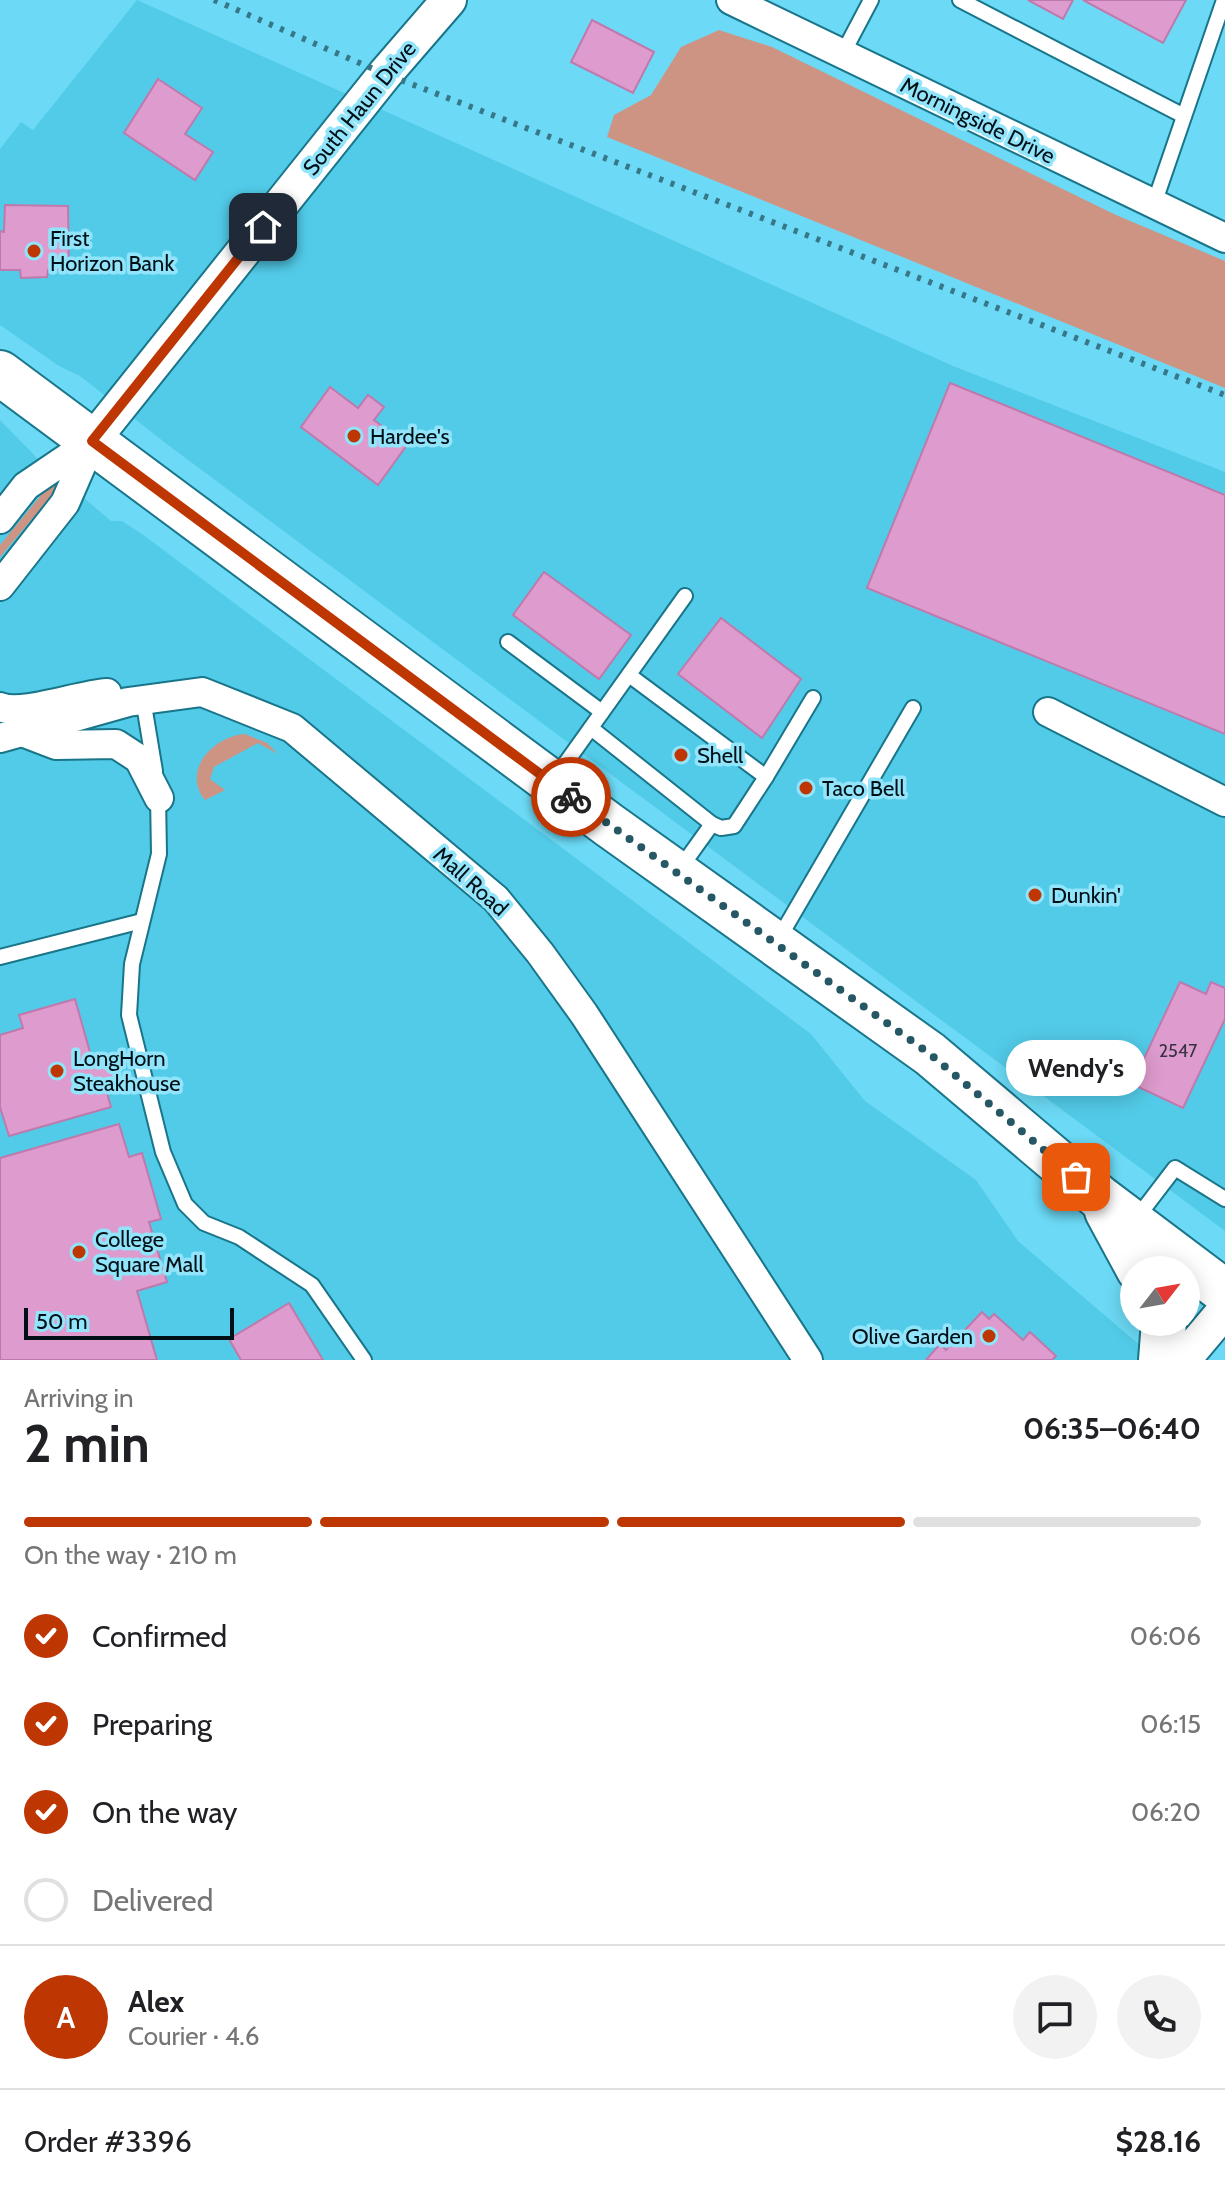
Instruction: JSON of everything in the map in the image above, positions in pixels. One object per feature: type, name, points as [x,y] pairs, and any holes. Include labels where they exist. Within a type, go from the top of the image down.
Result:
[{"type":"main road","points":[[0,373],[552,782],[930,1054],[1117,1211],[1225,1292]]},
{"type":"main road","points":[[1117,1211],[1134,1256]]},
{"type":"main road","points":[[1161,1360],[1163,1336]]},
{"type":"street","name":"South Haun Drive","points":[[0,586],[65,503],[92,441],[385,74],[449,0]]},
{"type":"street","name":"Morningside Drive","points":[[750,5],[842,55],[1225,238]]},
{"type":"street","name":"South Haun Drive","points":[[0,519],[26,486],[92,441]]},
{"type":"street","name":"Mall Road","points":[[11,735],[143,699],[202,692],[292,728],[496,899],[584,1014],[808,1360]]},
{"type":"street","points":[[0,707],[22,711],[60,700],[107,693],[143,699]]},
{"type":"street","points":[[1048,712],[1225,802]]},
{"type":"street","points":[[11,735],[56,745],[116,744],[139,759],[159,798]]},
{"type":"street","points":[[1183,1360],[1225,1310]]},
{"type":"lane","points":[[842,55],[871,0]]},
{"type":"lane","points":[[960,0],[1184,116]]},
{"type":"lane","points":[[1154,204],[1224,0]]},
{"type":"lane","points":[[552,782],[685,596]]},
{"type":"lane","points":[[508,642],[602,712]]},
{"type":"lane","points":[[629,675],[766,777]]},
{"type":"lane","points":[[591,728],[721,828],[734,826],[813,698]]},
{"type":"lane","points":[[143,699],[159,798],[159,854],[132,964],[130,1032],[163,1152],[185,1204],[204,1223],[239,1237],[312,1285],[364,1360]]},
{"type":"lane","points":[[776,944],[913,708]]},
{"type":"lane","points":[[677,873],[712,824]]},
{"type":"lane","points":[[0,957],[142,921]]},
{"type":"lane","points":[[1117,1211],[1175,1168],[1225,1199]]},
{"type":"shaded area","points":[[137,0],[953,366],[1225,472],[1225,1231],[168,445],[80,376],[59,366],[0,325],[0,149],[21,122],[33,130]]},
{"type":"shaded area","points":[[719,30],[772,47],[1116,215],[1225,261],[1225,388],[607,137],[614,115],[651,95],[681,47]]},
{"type":"shaded area","points":[[0,420],[38,459],[111,521],[122,521],[142,534],[811,1034],[865,1101],[976,1180],[1018,1241],[1120,1328],[1120,1336],[1129,1336],[1157,1360],[0,1360]]},
{"type":"shaded area","points":[[52,482],[58,488],[0,557],[0,545]]},
{"type":"shaded area","points":[[245,734],[267,743],[278,754],[258,743],[214,767],[210,779],[225,790],[205,800],[197,777],[204,756],[222,741]]},
{"type":"building","points":[[1028,0],[1073,0],[1063,19]]},
{"type":"building","points":[[1083,0],[1186,0],[1163,43]]},
{"type":"building","points":[[592,20],[654,52],[633,93],[571,62]]},
{"type":"building","points":[[158,79],[202,108],[185,134],[213,152],[195,180],[124,133]]},
{"type":"building","name":"First Horizon Bank","points":[[5,205],[68,206],[69,270],[48,270],[47,277],[21,278],[20,270],[0,270],[0,231],[4,232]]},
{"type":"building","points":[[950,383],[1225,495],[1225,734],[867,588]]},
{"type":"building","name":"Hardee's","points":[[330,387],[358,408],[368,395],[384,407],[374,420],[407,445],[378,485],[301,427]]},
{"type":"building","points":[[544,572],[631,635],[599,679],[513,615]]},
{"type":"building","points":[[721,618],[801,679],[762,738],[678,674]]},
{"type":"building","points":[[1180,982],[1206,994],[1211,982],[1225,988],[1225,1019],[1183,1108],[1132,1084]]},
{"type":"building","name":"LongHorn Steakhouse","points":[[75,999],[93,1063],[110,1058],[116,1079],[104,1083],[111,1107],[9,1136],[0,1107],[0,1035],[23,1028],[19,1015]]},
{"type":"building","name":"College Square Mall","points":[[119,1124],[129,1157],[142,1153],[161,1219],[149,1222],[167,1282],[137,1291],[157,1360],[0,1360],[0,1158]]},
{"type":"building","name":"College Square Mall","points":[[289,1303],[323,1360],[241,1360],[229,1339]]},
{"type":"building","name":"Olive Garden","points":[[982,1312],[989,1319],[994,1314],[1023,1340],[1030,1332],[1056,1356],[1052,1360],[926,1360],[940,1344],[946,1350]]},
{"type":"railway","points":[[214,0],[385,74],[1225,395]]},
{"type":"way so far","points":[[571,797],[930,1054],[1076,1177]]},
{"type":"place","name":"First Horizon Bank","points":[[34,251]]},
{"type":"place","name":"Hardee's","points":[[354,436]]},
{"type":"place","name":"Shell","points":[[681,755]]},
{"type":"place","name":"Taco Bell","points":[[806,788]]},
{"type":"place","name":"Dunkin'","points":[[1035,895]]},
{"type":"place","name":"LongHorn Steakhouse","points":[[57,1071]]},
{"type":"place","name":"Wendy's","points":[[1076,1177]]},
{"type":"place","name":"College Square Mall","points":[[79,1252]]},
{"type":"place","name":"Olive Garden","points":[[989,1336]]},
{"type":"route","points":[[263,227],[92,441],[571,797]]}]
